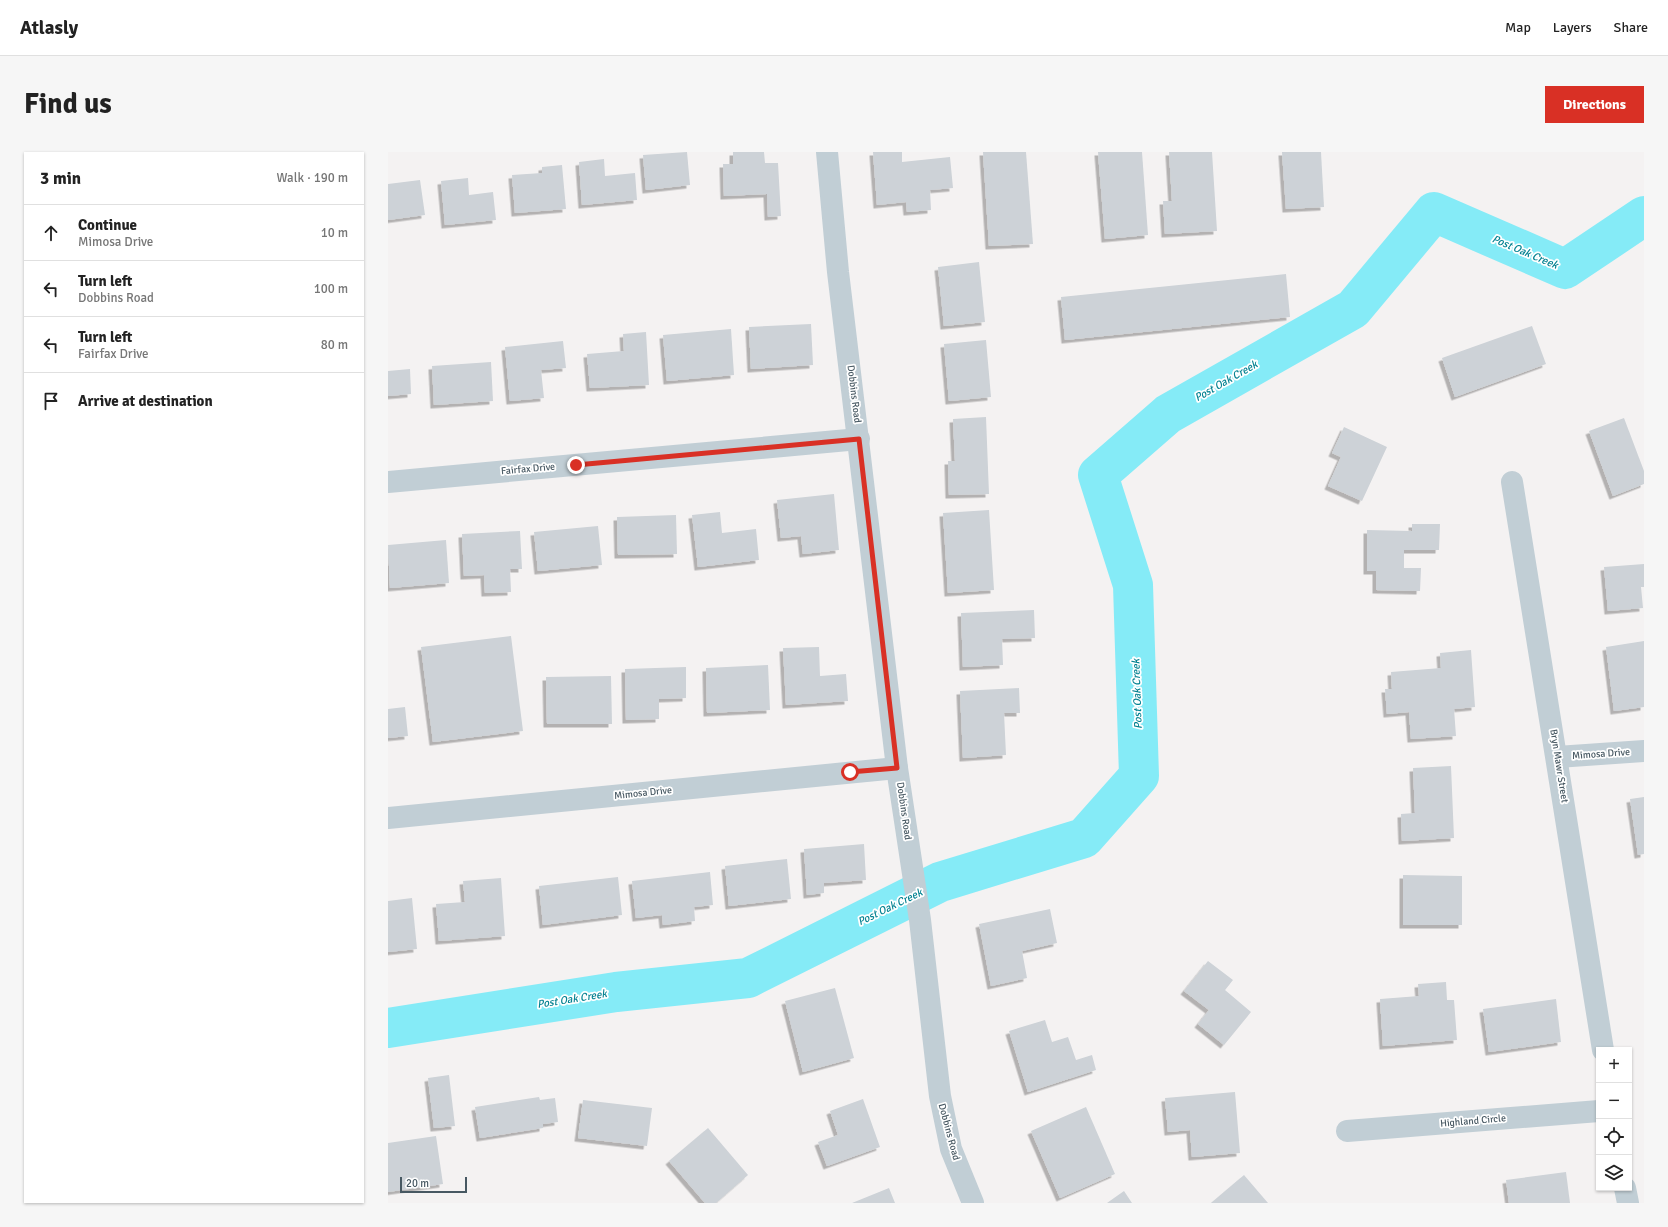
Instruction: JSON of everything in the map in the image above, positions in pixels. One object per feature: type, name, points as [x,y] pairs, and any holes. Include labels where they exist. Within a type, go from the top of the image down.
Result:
[{"type":"street","name":"Dobbins Road","points":[[827,152],[838,272],[897,768],[920,920],[940,1096],[951,1149],[973,1203]]},
{"type":"street","name":"Fairfax Drive","points":[[388,482],[859,439]]},
{"type":"street","name":"Bryn Mawr Street","points":[[1512,482],[1603,1047]]},
{"type":"street","name":"Mimosa Drive","points":[[1557,757],[1644,751]]},
{"type":"street","name":"Mimosa Drive","points":[[388,818],[897,768]]},
{"type":"street","name":"Highland Circle","points":[[1347,1131],[1596,1111]]},
{"type":"street","points":[[1626,1191],[1628,1203]]},
{"type":"building","points":[[687,152],[690,185],[646,190],[643,155]]},
{"type":"building","points":[[733,152],[764,152],[765,163],[778,163],[781,216],[768,217],[767,194],[724,196],[723,164],[733,164]]},
{"type":"building","points":[[873,152],[902,152],[902,162],[950,157],[953,188],[930,190],[931,210],[907,212],[906,202],[877,205]]},
{"type":"building","points":[[983,152],[1026,152],[1033,244],[989,246]]},
{"type":"building","points":[[1098,152],[1142,152],[1148,235],[1105,239]]},
{"type":"building","points":[[1169,152],[1212,152],[1217,231],[1165,234],[1163,201],[1172,201]]},
{"type":"building","points":[[1282,152],[1321,152],[1324,207],[1286,209]]},
{"type":"building","points":[[604,159],[605,176],[635,173],[637,200],[582,205],[579,162]]},
{"type":"building","points":[[562,165],[566,209],[515,213],[512,175],[542,173],[542,167]]},
{"type":"building","points":[[468,178],[469,195],[493,192],[496,220],[445,225],[441,181]]},
{"type":"building","points":[[420,180],[425,215],[388,220],[388,184]]},
{"type":"building","points":[[979,262],[985,322],[944,326],[938,267]]},
{"type":"building","points":[[1286,274],[1290,317],[1065,340],[1061,297]]},
{"type":"building","points":[[811,324],[813,365],[751,369],[749,327]]},
{"type":"building","points":[[1532,326],[1546,364],[1455,397],[1442,358]]},
{"type":"building","points":[[731,329],[734,375],[667,381],[663,335]]},
{"type":"building","points":[[646,332],[649,385],[590,388],[587,354],[624,351],[623,334]]},
{"type":"building","points":[[986,340],[991,397],[949,401],[944,344]]},
{"type":"building","points":[[563,341],[566,368],[541,370],[544,398],[510,401],[505,347]]},
{"type":"building","points":[[491,362],[493,401],[434,405],[432,366]]},
{"type":"building","points":[[410,369],[411,394],[388,396],[388,371]]},
{"type":"building","points":[[986,417],[989,494],[949,495],[948,461],[955,461],[953,419]]},
{"type":"building","points":[[1624,418],[1644,471],[1644,484],[1613,496],[1589,431]]},
{"type":"building","points":[[1344,427],[1387,447],[1362,501],[1328,486],[1341,457],[1332,453]]},
{"type":"building","points":[[834,494],[839,550],[803,554],[801,536],[781,538],[777,500]]},
{"type":"building","points":[[989,510],[994,590],[948,593],[943,513]]},
{"type":"building","points":[[720,512],[722,533],[756,529],[759,560],[698,567],[692,515]]},
{"type":"building","points":[[676,515],[677,554],[618,555],[617,517]]},
{"type":"building","points":[[1412,524],[1440,524],[1439,550],[1404,550],[1404,568],[1421,568],[1420,591],[1376,590],[1376,571],[1367,571],[1367,530],[1412,531]]},
{"type":"building","points":[[598,526],[602,565],[538,571],[534,532]]},
{"type":"building","points":[[520,531],[522,569],[510,569],[511,592],[485,593],[484,575],[464,576],[462,534]]},
{"type":"building","points":[[446,540],[449,583],[390,588],[388,545]]},
{"type":"building","points":[[1644,564],[1644,587],[1641,587],[1643,608],[1608,611],[1604,567]]},
{"type":"building","points":[[1034,610],[1035,638],[1002,639],[1003,665],[963,667],[961,613]]},
{"type":"building","points":[[511,636],[523,731],[433,742],[421,647]]},
{"type":"building","points":[[1644,641],[1644,707],[1614,711],[1606,647]]},
{"type":"building","points":[[819,647],[820,676],[846,674],[848,701],[786,705],[783,648]]},
{"type":"building","points":[[1471,650],[1475,707],[1454,709],[1456,736],[1411,739],[1409,712],[1387,714],[1385,689],[1392,689],[1391,672],[1441,668],[1440,653]]},
{"type":"building","points":[[768,665],[770,710],[707,713],[706,668]]},
{"type":"building","points":[[686,667],[686,698],[659,699],[659,719],[626,720],[625,669]]},
{"type":"building","points":[[611,676],[612,724],[547,724],[546,677]]},
{"type":"building","points":[[1019,688],[1020,713],[1004,713],[1006,755],[963,758],[960,691]]},
{"type":"building","points":[[405,707],[408,736],[388,738],[388,709]]},
{"type":"building","points":[[1451,766],[1454,838],[1402,841],[1401,814],[1415,813],[1413,768]]},
{"type":"building","points":[[1644,797],[1644,854],[1638,855],[1630,799]]},
{"type":"building","points":[[864,844],[866,880],[824,883],[824,893],[807,895],[804,849]]},
{"type":"building","points":[[787,859],[791,899],[729,906],[725,866]]},
{"type":"building","points":[[710,872],[713,905],[694,907],[695,921],[663,925],[662,915],[636,918],[632,881]]},
{"type":"building","points":[[1403,875],[1462,876],[1462,925],[1403,925]]},
{"type":"building","points":[[618,877],[622,915],[543,925],[539,886]]},
{"type":"building","points":[[501,878],[505,936],[439,941],[436,904],[465,902],[463,881]]},
{"type":"building","points":[[412,898],[417,949],[388,952],[388,901]]},
{"type":"building","points":[[1050,909],[1057,943],[1022,951],[1027,978],[991,986],[979,924]]},
{"type":"building","points":[[1208,961],[1233,980],[1225,990],[1251,1012],[1224,1045],[1198,1024],[1209,1010],[1184,991]]},
{"type":"building","points":[[1446,982],[1447,1000],[1454,1000],[1457,1040],[1383,1046],[1380,999],[1419,996],[1418,984]]},
{"type":"building","points":[[835,988],[854,1058],[803,1072],[785,1001]]},
{"type":"building","points":[[1556,999],[1561,1042],[1489,1052],[1483,1009]]},
{"type":"building","points":[[1045,1020],[1052,1042],[1068,1037],[1076,1060],[1092,1055],[1096,1070],[1028,1092],[1009,1031]]},
{"type":"building","points":[[449,1075],[455,1126],[434,1128],[428,1078]]},
{"type":"building","points":[[1235,1092],[1240,1153],[1192,1157],[1190,1130],[1168,1132],[1165,1098]]},
{"type":"building","points":[[539,1097],[540,1100],[555,1098],[558,1122],[543,1124],[543,1128],[480,1138],[475,1107]]},
{"type":"building","points":[[863,1099],[880,1147],[827,1166],[818,1142],[838,1135],[830,1111]]},
{"type":"building","points":[[583,1100],[652,1108],[647,1146],[578,1138]]},
{"type":"building","points":[[1086,1107],[1115,1174],[1060,1198],[1031,1131]]},
{"type":"building","points":[[708,1128],[748,1175],[716,1203],[705,1203],[669,1161]]},
{"type":"building","points":[[436,1136],[443,1184],[388,1192],[388,1143]]},
{"type":"building","points":[[1566,1172],[1570,1203],[1509,1203],[1506,1180]]},
{"type":"building","points":[[1244,1175],[1268,1203],[1211,1203]]},
{"type":"building","points":[[889,1188],[895,1203],[852,1203]]},
{"type":"building","points":[[1124,1191],[1132,1203],[1107,1203]]},
{"type":"waterway","name":"Post Oak Creek","points":[[388,1028],[616,992],[748,978],[940,882],[1084,838],[1139,776],[1133,585],[1098,475],[1168,414],[1353,309],[1434,212],[1565,269],[1644,216]]},
{"type":"route","points":[[576,465],[859,439],[897,768],[850,772]]}]
